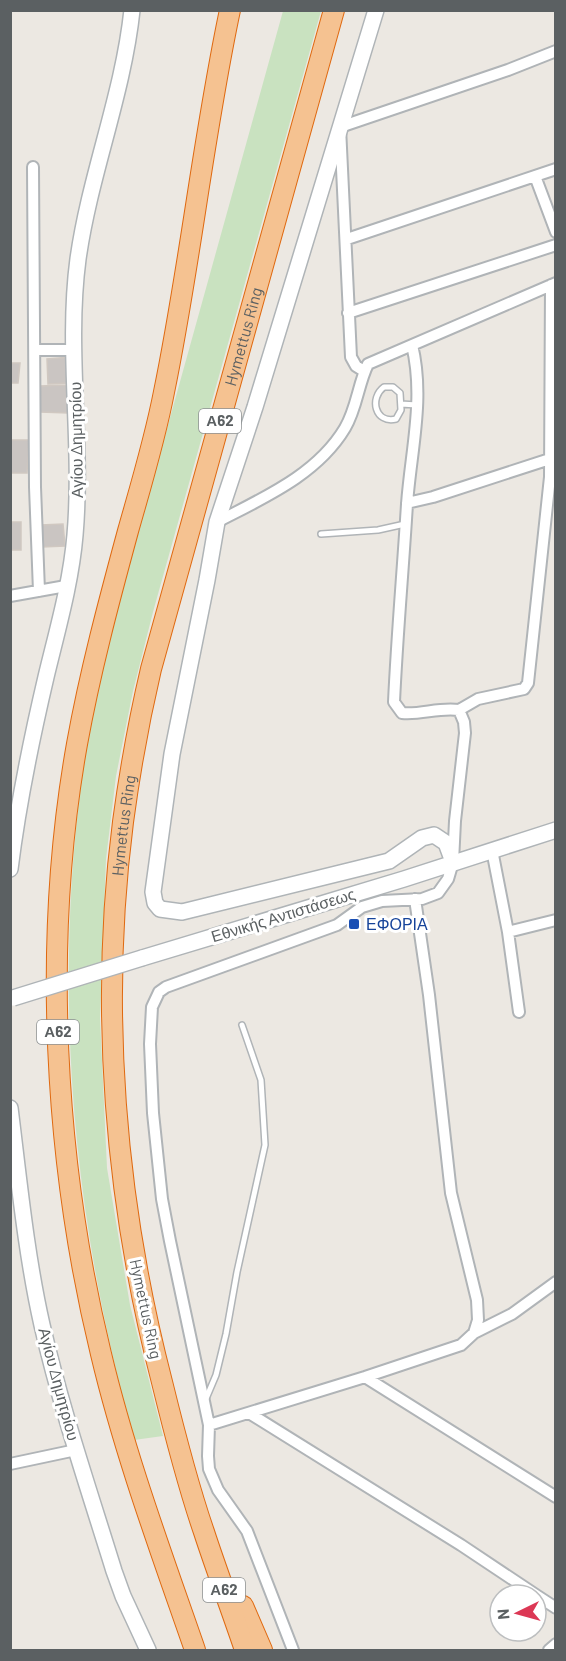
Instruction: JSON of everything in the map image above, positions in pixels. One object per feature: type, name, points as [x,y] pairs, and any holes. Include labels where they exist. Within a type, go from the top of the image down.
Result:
[{"type":"highway","name":"Α62","points":[[195,1650],[126,1445],[101,1357],[76,1231],[66,1154],[58,1050],[59,913],[64,838],[77,745],[99,638],[165,389],[210,114],[230,10]]},
{"type":"highway","name":"Hymettus Ring","points":[[246,1650],[203,1529],[179,1443],[145,1308],[133,1245],[119,1139],[114,1065],[114,928],[123,824],[139,720],[164,618],[334,10]]},
{"type":"highway","points":[[325,45],[339,10]]},
{"type":"highway","points":[[179,1443],[262,1650]]},
{"type":"highway","points":[[155,1533],[183,1650]]},
{"type":"street","name":"Αγίου Δημητρίου","points":[[10,869],[25,771],[75,538],[77,510],[76,287],[83,230],[94,177],[123,67],[132,10]]},
{"type":"street","points":[[376,10],[255,407],[217,522],[172,754],[153,892],[155,903],[160,909],[171,912],[193,909],[389,861],[422,838],[434,835],[446,843],[453,862]]},
{"type":"street","points":[[340,127],[508,70],[555,51]]},
{"type":"street","points":[[340,127],[351,357],[356,366],[364,371]]},
{"type":"street","points":[[33,167],[35,487],[39,591]]},
{"type":"street","points":[[347,239],[555,169]]},
{"type":"street","points":[[535,176],[555,232]]},
{"type":"street","points":[[348,313],[555,245]]},
{"type":"street","points":[[217,522],[286,486],[318,461],[345,428],[355,407],[364,371],[368,364],[553,284],[553,458],[528,683],[524,689],[477,699],[459,710],[448,708],[410,714],[402,713],[394,702],[407,503],[417,405],[416,365],[412,345]]},
{"type":"street","points":[[35,350],[75,350]]},
{"type":"street","points":[[407,503],[433,497],[553,458]]},
{"type":"street","points":[[10,596],[66,586]]},
{"type":"street","points":[[293,1650],[247,1531],[213,1479],[208,1456],[209,1425],[205,1402],[176,1272],[160,1178],[153,1113],[150,1044],[152,1007],[159,993],[177,983],[337,925],[362,907],[382,901],[430,897],[438,893],[444,886],[453,862],[455,821],[465,733],[464,722],[459,710]]},
{"type":"street","name":"Εθνικής Αντιστάσεως","points":[[12,999],[404,879],[555,830]]},
{"type":"street","points":[[492,850],[508,932],[519,1012]]},
{"type":"street","points":[[415,899],[429,995],[451,1193],[477,1300],[478,1320],[474,1333]]},
{"type":"street","points":[[508,932],[555,920]]},
{"type":"street","name":"Αγίου Δημητρίου","points":[[10,1107],[22,1207],[39,1311],[52,1365],[76,1450],[119,1585],[148,1650]]},
{"type":"street","points":[[209,1425],[461,1345],[474,1333],[512,1314],[555,1282]]},
{"type":"street","points":[[365,1377],[555,1497]]},
{"type":"street","points":[[249,1413],[518,1583]]},
{"type":"street","points":[[10,1464],[76,1450]]},
{"type":"street","points":[[549,1650],[555,1644]]},
{"type":"lane","points":[[384,387],[393,387],[400,393],[402,404],[396,419],[380,417],[376,409],[377,394],[384,387]]},
{"type":"lane","points":[[402,404],[417,405]]},
{"type":"lane","points":[[321,534],[378,530],[406,524]]},
{"type":"lane","points":[[205,1402],[216,1375],[226,1334],[239,1260],[265,1145],[261,1080],[242,1025]]},
{"type":"green space","points":[[283,11],[321,11],[153,612],[133,691],[116,776],[106,859],[100,1018],[107,1168],[130,1305],[163,1436],[134,1440],[113,1359],[96,1278],[83,1196],[74,1114],[69,949],[73,866],[81,783],[102,671],[118,605]]},
{"type":"building","points":[[70,357],[69,383],[48,384],[47,359]]},
{"type":"building","points":[[10,363],[20,363],[18,383],[10,383]]},
{"type":"building","points":[[69,385],[68,413],[40,412],[40,386]]},
{"type":"building","points":[[10,440],[29,440],[27,473],[10,473]]},
{"type":"building","points":[[10,522],[21,522],[21,550],[10,550]]},
{"type":"building","points":[[63,524],[65,546],[42,547],[41,525]]},
{"type":"place","name":"ΕΦΟΡΙΑ","points":[[354,924]]}]
